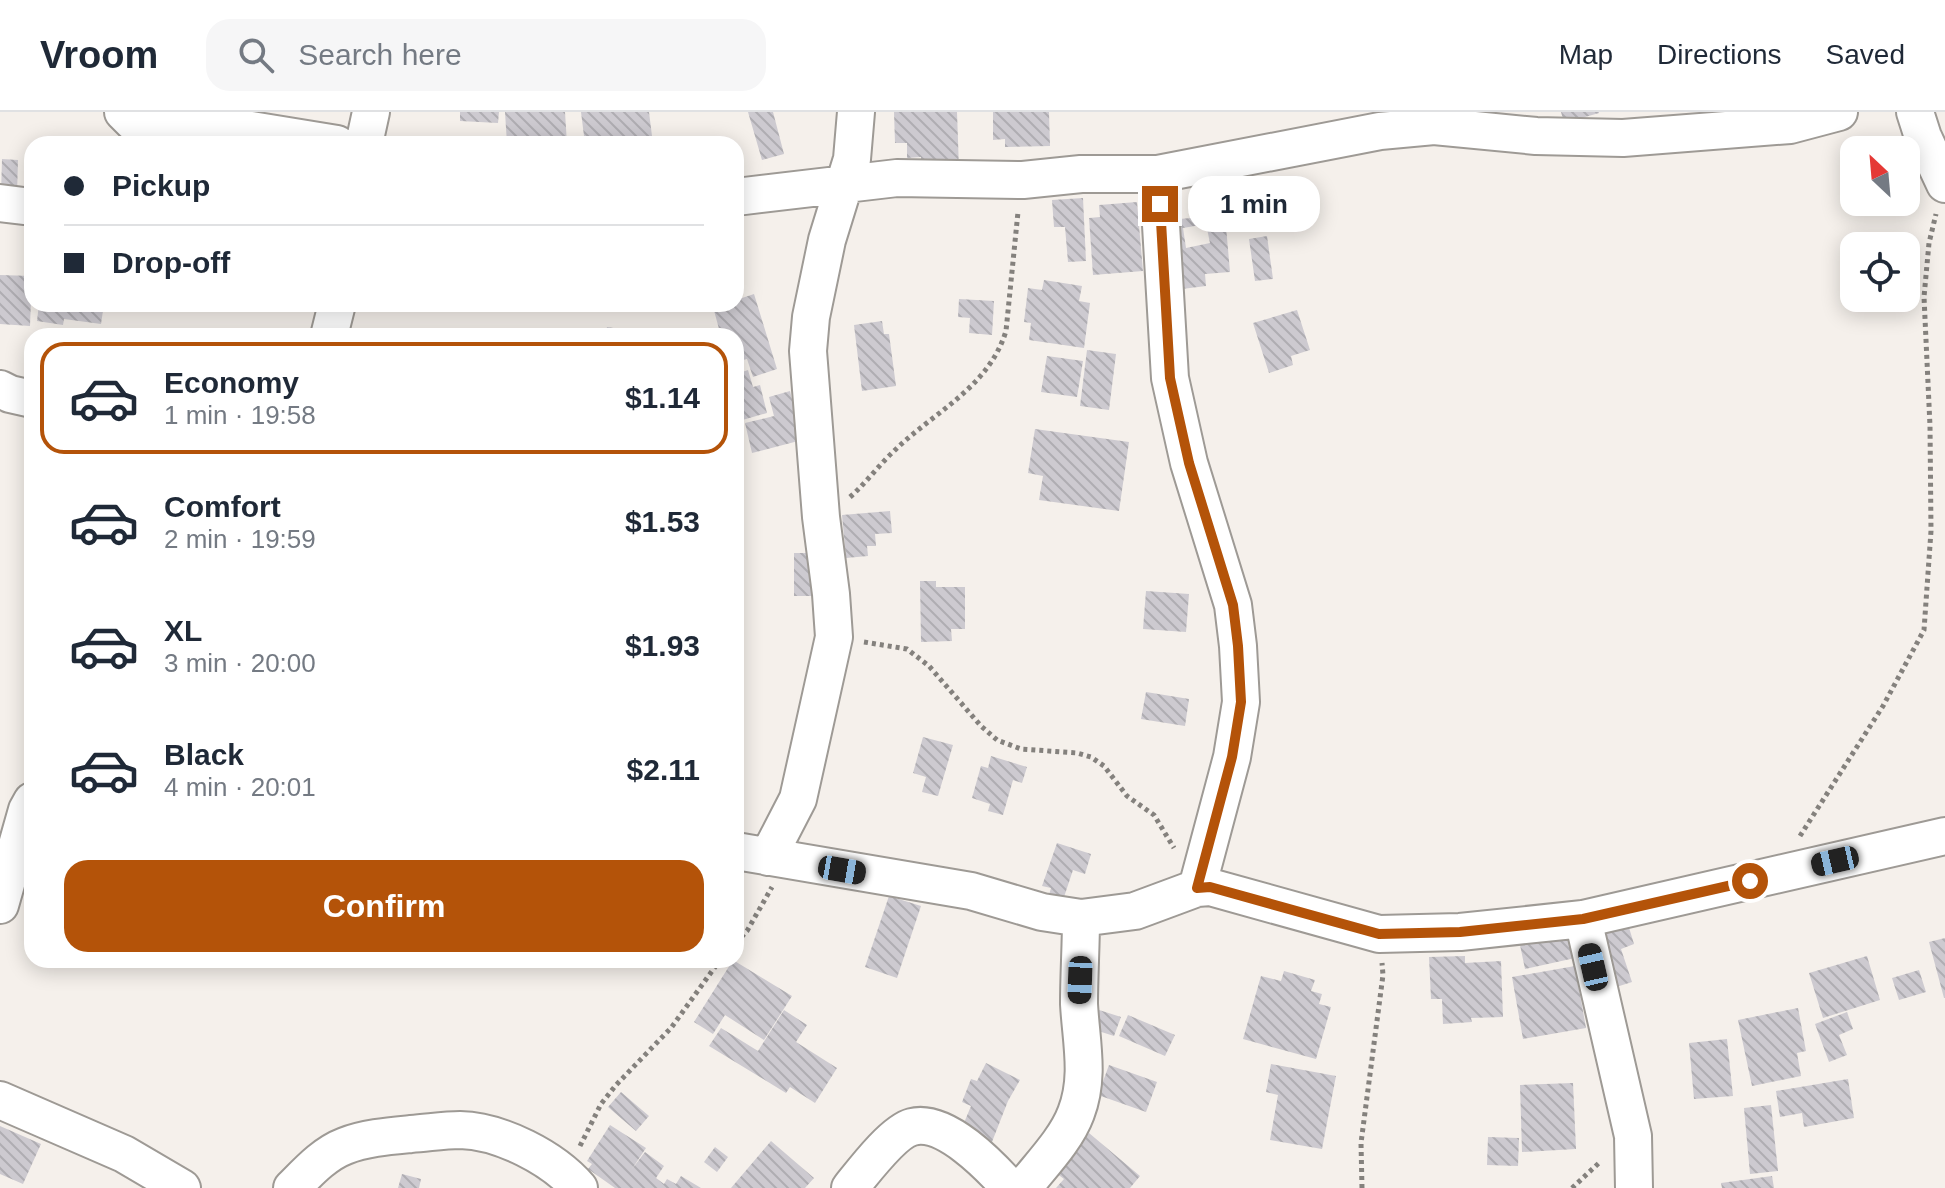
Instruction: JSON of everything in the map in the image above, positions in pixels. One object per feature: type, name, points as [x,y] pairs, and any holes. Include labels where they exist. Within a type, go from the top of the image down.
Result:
[{"type":"street","points":[[366,136],[371,112]]},
{"type":"street","points":[[856,112],[852,159],[827,240],[809,340],[810,391],[834,637],[798,799],[762,856],[971,891],[1042,912],[1081,918],[1135,911],[1200,880],[1232,757],[1241,702],[1233,605],[1189,463],[1170,378],[1158,174]]},
{"type":"street","points":[[744,196],[897,178],[1023,180],[1081,174],[1158,174],[1380,131],[1434,126],[1536,136],[1623,138],[1790,125],[1839,112]]},
{"type":"street","points":[[1915,112],[1944,183]]},
{"type":"street","points":[[135,126],[220,125],[288,136]]},
{"type":"street","points":[[0,203],[24,206]]},
{"type":"street","points":[[0,389],[24,397]]},
{"type":"street","points":[[0,905],[24,821]]},
{"type":"street","points":[[1200,880],[1221,890],[1379,934],[1460,932],[1583,919],[1945,836]]},
{"type":"street","points":[[1023,1188],[1075,1116],[1084,1088],[1079,1004],[1081,918]]},
{"type":"street","points":[[1583,919],[1633,1136],[1634,1188]]},
{"type":"street","points":[[0,1100],[124,1154],[182,1188]]},
{"type":"street","points":[[850,1188],[898,1135],[913,1127],[939,1130],[961,1143],[988,1164],[1010,1188]]},
{"type":"street","points":[[292,1188],[316,1164],[344,1146],[387,1136],[462,1130],[492,1135],[543,1157],[574,1181]]},
{"type":"path","points":[[821,517],[849,498],[893,452],[975,383],[1000,348],[1006,331],[1023,180]]},
{"type":"path","points":[[1777,875],[1883,706],[1924,630],[1931,531],[1924,297],[1929,243],[1944,183]]},
{"type":"path","points":[[834,637],[907,649],[929,666],[997,740],[1021,749],[1091,757],[1104,766],[1127,796],[1154,815],[1174,850],[1200,880]]},
{"type":"path","points":[[744,934],[770,894],[762,856]]},
{"type":"path","points":[[1362,1188],[1361,1143],[1383,975],[1379,934]]},
{"type":"path","points":[[574,1181],[601,1104],[671,1028],[714,968]]},
{"type":"building","points":[[460,112],[499,112],[498,123],[460,121]]},
{"type":"building","points":[[505,112],[565,112],[566,136],[506,136]]},
{"type":"building","points":[[581,112],[649,112],[652,136],[584,136]]},
{"type":"building","points":[[748,112],[773,112],[784,154],[762,160]]},
{"type":"building","points":[[894,112],[957,112],[959,169],[921,166],[921,157],[907,158],[907,143],[895,143]]},
{"type":"building","points":[[993,112],[1049,112],[1050,146],[1005,147],[1005,139],[993,140]]},
{"type":"building","points":[[1561,112],[1599,112],[1599,113],[1564,123]]},
{"type":"building","points":[[2,159],[18,160],[17,194],[1,194]]},
{"type":"building","points":[[1083,198],[1086,261],[1068,262],[1065,227],[1054,227],[1052,200]]},
{"type":"building","points":[[1137,202],[1143,271],[1093,275],[1089,218],[1100,217],[1099,205]]},
{"type":"building","points":[[1225,215],[1230,272],[1205,274],[1206,286],[1174,290],[1168,220]],"holes":[[[1206,224],[1210,243],[1186,248],[1183,228]]]},
{"type":"building","points":[[1267,236],[1273,279],[1255,281],[1249,239]]},
{"type":"building","points":[[0,275],[24,276],[24,312],[31,312],[30,326],[0,324]]},
{"type":"building","points":[[1044,280],[1082,286],[1079,301],[1090,303],[1084,348],[1029,340],[1031,323],[1024,322],[1028,288],[1042,290]]},
{"type":"building","points":[[754,294],[777,369],[753,377],[747,359],[744,360],[744,328],[719,328],[714,312],[744,312],[744,297]]},
{"type":"building","points":[[959,299],[994,301],[992,335],[969,333],[970,318],[958,317]]},
{"type":"building","points":[[1297,310],[1310,350],[1291,356],[1293,365],[1269,373],[1253,323]]},
{"type":"building","points":[[38,312],[103,312],[101,324],[64,319],[63,325],[37,321]]},
{"type":"building","points":[[882,321],[884,334],[889,334],[896,386],[862,391],[854,325]]},
{"type":"building","points":[[1087,350],[1116,354],[1109,410],[1080,406]]},
{"type":"building","points":[[1047,356],[1083,361],[1077,397],[1041,392]]},
{"type":"building","points":[[748,370],[753,387],[760,385],[767,413],[744,420],[744,371]]},
{"type":"building","points":[[790,391],[802,440],[752,453],[745,423],[774,416],[769,397]]},
{"type":"building","points":[[1035,429],[1129,442],[1119,511],[1039,500],[1043,476],[1028,473]]},
{"type":"building","points":[[890,511],[892,533],[875,534],[876,546],[867,546],[868,556],[846,558],[842,515]]},
{"type":"building","points":[[794,553],[816,553],[816,596],[794,596]]},
{"type":"building","points":[[920,581],[936,581],[936,587],[965,587],[965,629],[951,629],[952,641],[921,642]]},
{"type":"building","points":[[1146,591],[1189,594],[1186,632],[1143,629]]},
{"type":"building","points":[[1146,692],[1189,699],[1185,726],[1141,719]]},
{"type":"building","points":[[923,737],[953,745],[938,796],[922,792],[926,777],[913,773]]},
{"type":"building","points":[[991,756],[1027,767],[1022,783],[1013,780],[1003,815],[988,811],[990,804],[972,798],[981,766],[988,768]]},
{"type":"building","points":[[1057,843],[1091,854],[1085,874],[1073,870],[1062,903],[1048,898],[1051,888],[1042,886]]},
{"type":"building","points":[[889,896],[921,906],[897,978],[865,967]]},
{"type":"building","points":[[1627,921],[1634,944],[1621,949],[1632,982],[1610,989],[1592,932]]},
{"type":"building","points":[[1570,935],[1575,958],[1525,969],[1520,945]]},
{"type":"building","points":[[1945,938],[1945,998],[1944,998],[1929,942]]},
{"type":"building","points":[[1465,956],[1465,963],[1501,961],[1503,1017],[1471,1018],[1472,1022],[1443,1024],[1442,999],[1431,999],[1429,957]]},
{"type":"building","points":[[1867,956],[1880,1000],[1823,1018],[1809,973]]},
{"type":"building","points":[[1575,966],[1586,1028],[1523,1039],[1512,977]]},
{"type":"building","points":[[744,967],[792,996],[764,1040],[725,1015],[713,1034],[694,1022],[728,968]]},
{"type":"building","points":[[1919,970],[1926,992],[1899,1000],[1892,978]]},
{"type":"building","points":[[1284,971],[1315,980],[1311,991],[1322,994],[1319,1004],[1331,1007],[1316,1059],[1243,1039],[1261,976],[1281,981]]},
{"type":"building","points":[[1798,1008],[1806,1051],[1797,1053],[1801,1076],[1752,1086],[1738,1020]]},
{"type":"building","points":[[784,1010],[807,1025],[796,1042],[837,1068],[815,1103],[790,1087],[786,1093],[709,1046],[721,1028],[758,1051]]},
{"type":"building","points":[[1099,1010],[1121,1017],[1114,1036],[1092,1029]]},
{"type":"building","points":[[1847,1012],[1853,1029],[1839,1035],[1847,1055],[1829,1062],[1815,1024]]},
{"type":"building","points":[[1128,1015],[1175,1035],[1165,1056],[1119,1036]]},
{"type":"building","points":[[1727,1039],[1733,1096],[1694,1099],[1689,1043]]},
{"type":"building","points":[[986,1063],[1020,1080],[990,1147],[959,1135],[971,1106],[962,1102],[971,1079],[977,1081]]},
{"type":"building","points":[[1271,1064],[1336,1076],[1322,1149],[1270,1140],[1278,1095],[1266,1092]]},
{"type":"building","points":[[1109,1065],[1157,1082],[1146,1112],[1098,1095]]},
{"type":"building","points":[[1848,1079],[1854,1118],[1804,1127],[1802,1113],[1780,1117],[1776,1091]]},
{"type":"building","points":[[1573,1083],[1576,1149],[1522,1152],[1520,1085]]},
{"type":"building","points":[[621,1092],[649,1116],[636,1131],[608,1107]]},
{"type":"building","points":[[1771,1105],[1778,1171],[1750,1174],[1744,1108]]},
{"type":"building","points":[[610,1125],[646,1148],[632,1169],[645,1152],[664,1166],[656,1178],[664,1184],[667,1179],[676,1184],[681,1176],[701,1188],[615,1188],[588,1169],[592,1164],[587,1161]]},
{"type":"building","points":[[0,1126],[41,1144],[23,1184],[0,1174]]},
{"type":"building","points":[[1089,1133],[1140,1176],[1130,1188],[1056,1188],[1064,1179],[1056,1173]]},
{"type":"building","points":[[1488,1137],[1519,1138],[1518,1166],[1487,1165]]},
{"type":"building","points":[[771,1141],[814,1178],[805,1188],[731,1188]]},
{"type":"building","points":[[715,1147],[728,1157],[717,1172],[704,1162]]},
{"type":"building","points":[[402,1174],[421,1179],[419,1188],[398,1188]]},
{"type":"building","points":[[1772,1176],[1774,1188],[1722,1188],[1721,1183]]},
{"type":"route","points":[[1160,204],[1170,378],[1189,463],[1233,605],[1238,646],[1241,702],[1232,757],[1197,888],[1210,887],[1379,934],[1460,932],[1583,919],[1750,881]]}]
